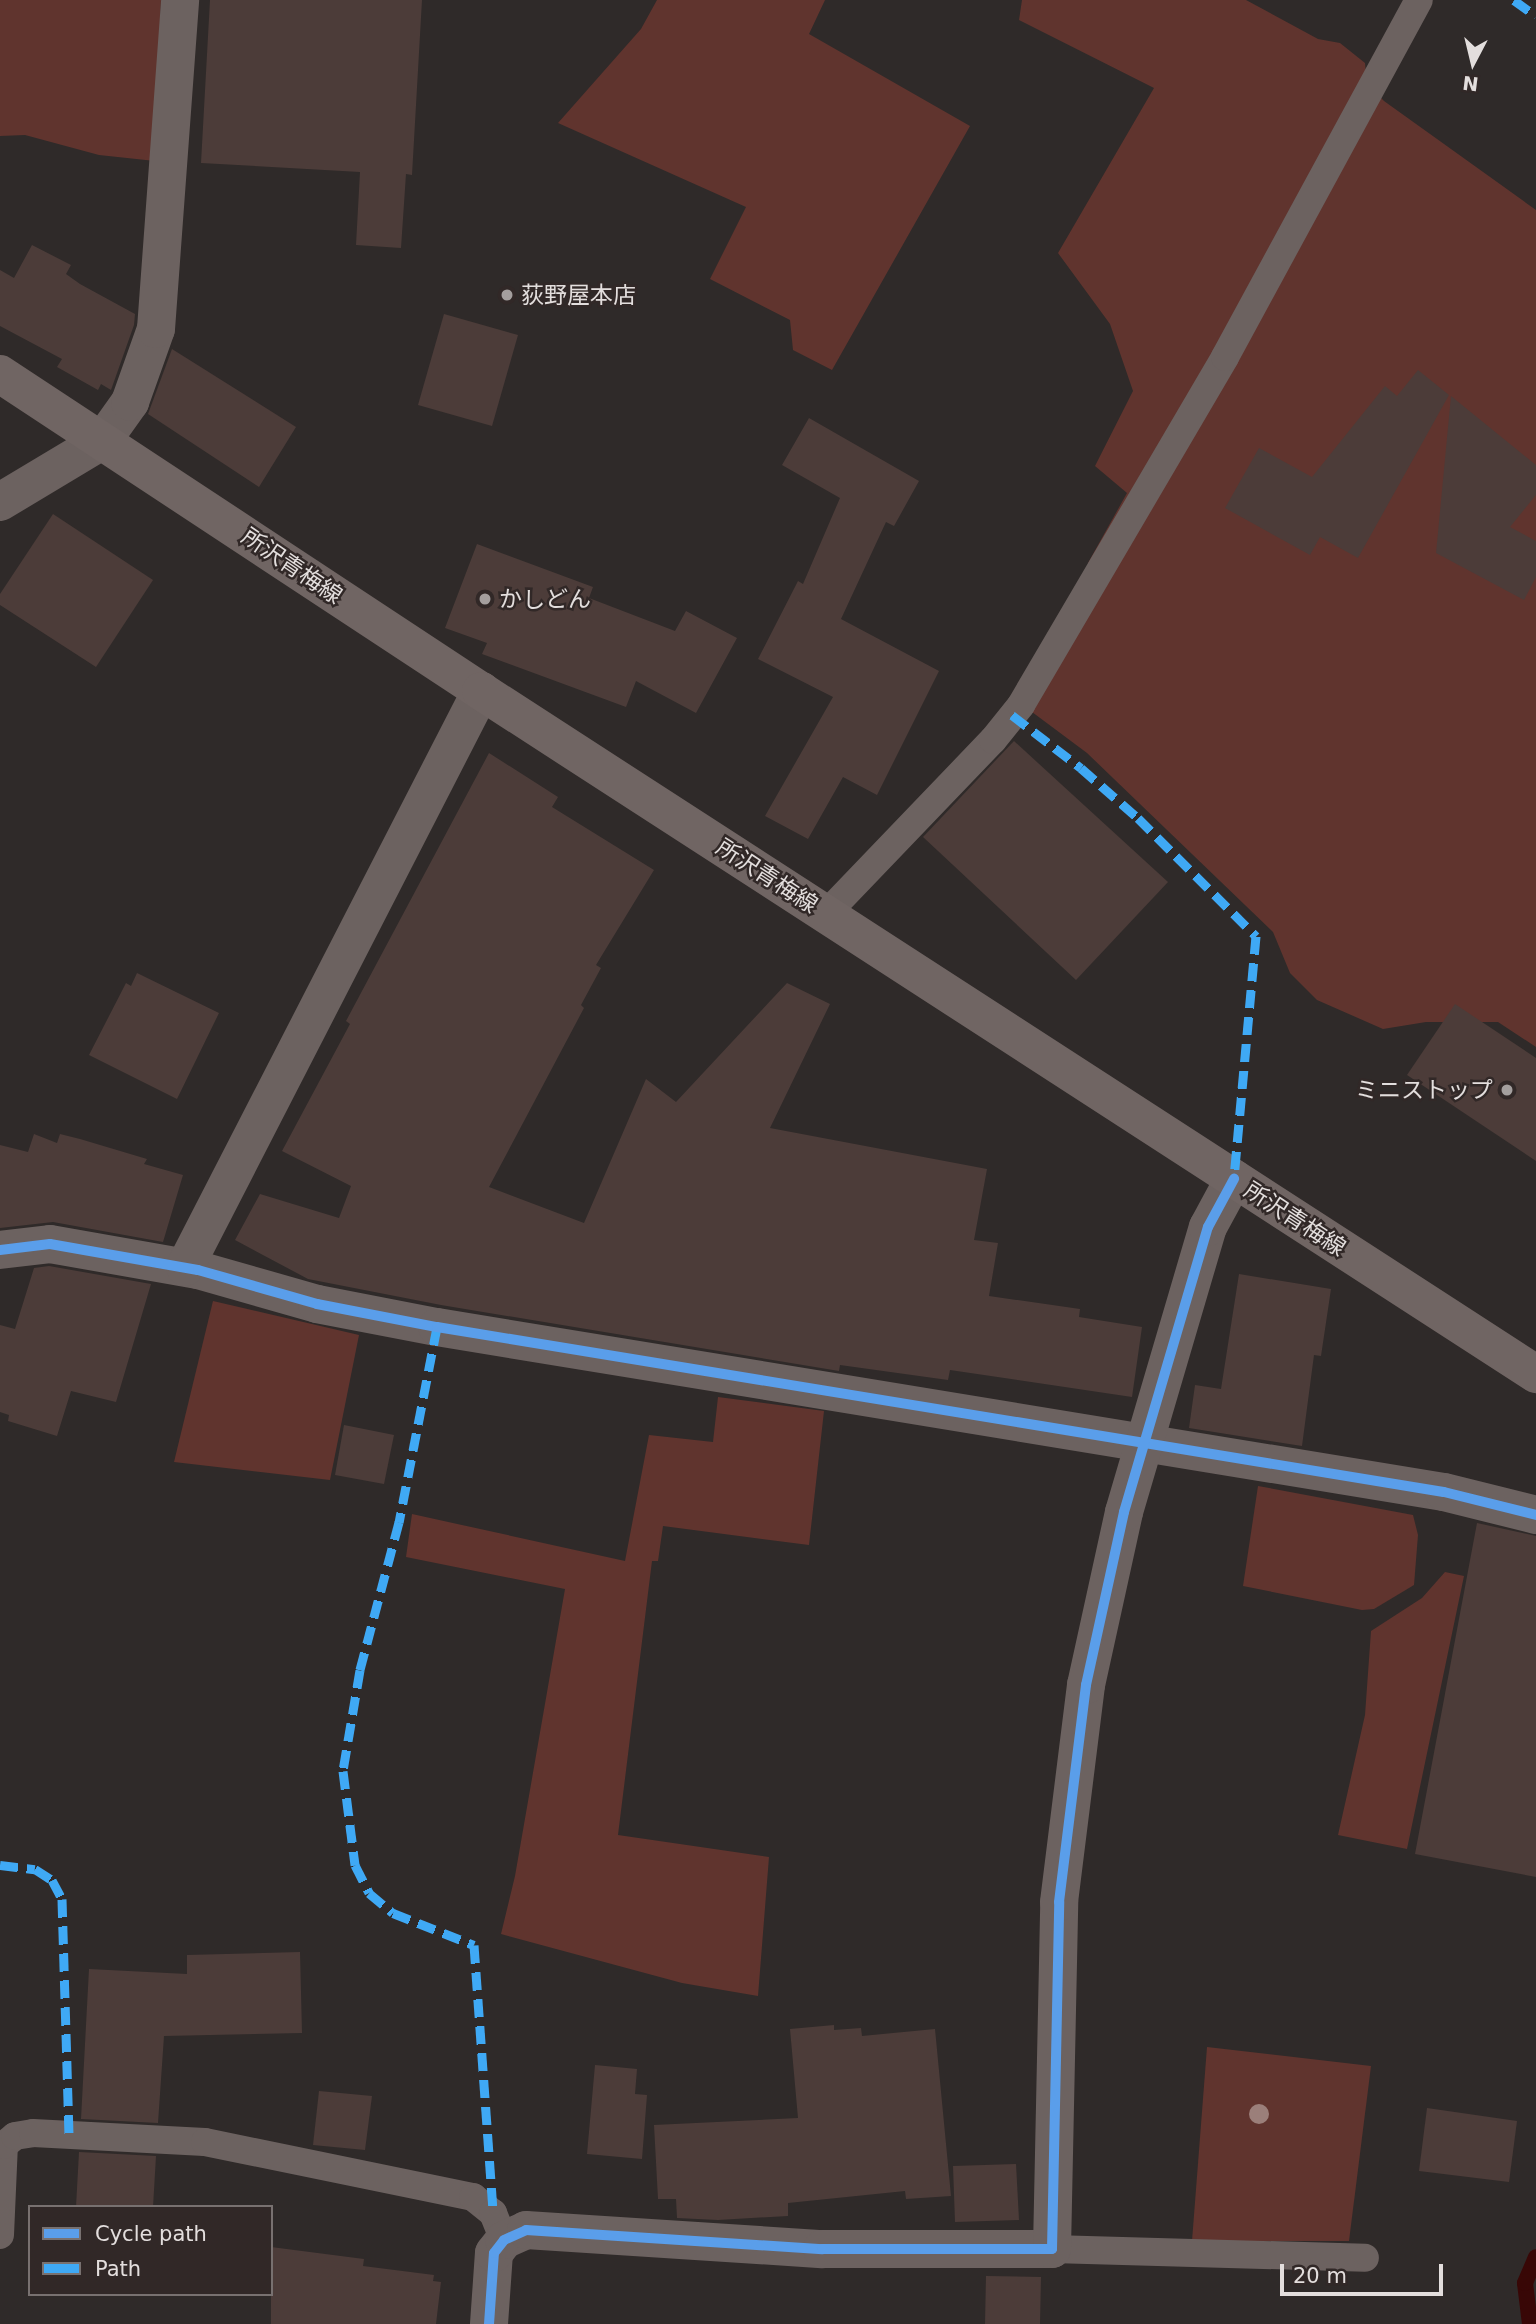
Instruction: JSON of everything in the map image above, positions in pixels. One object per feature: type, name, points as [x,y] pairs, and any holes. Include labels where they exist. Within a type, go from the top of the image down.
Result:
[{"type":"main road","name":"所沢青梅線","points":[[0,374],[481,691],[1536,1374]]},
{"type":"street","points":[[0,502],[103,440],[130,402],[156,329],[180,0]]},
{"type":"street","points":[[185,1267],[481,691]]},
{"type":"street","points":[[489,2324],[495,2253],[504,2239],[526,2230],[821,2249],[1052,2249],[1059,1902],[1086,1685],[1124,1512],[1208,1227],[1234,1180]]},
{"type":"street","points":[[0,1250],[50,1244],[185,1267],[317,1304],[437,1328],[1444,1492],[1536,1515]]},
{"type":"lane","points":[[826,914],[993,740],[1021,705],[1225,358],[1419,0]]},
{"type":"lane","points":[[0,2235],[4,2145],[15,2136],[33,2133],[205,2142],[473,2197],[494,2213],[504,2239]]},
{"type":"lane","points":[[1052,2249],[1365,2258]]},
{"type":"shaded area","points":[[0,0],[161,0],[155,161],[99,155],[25,135],[0,136]]},
{"type":"shaded area","points":[[657,0],[825,0],[809,34],[970,126],[832,370],[793,350],[790,320],[710,279],[746,207],[558,123],[641,29]]},
{"type":"shaded area","points":[[1022,0],[1246,0],[1318,39],[1340,43],[1365,63],[1367,84],[1384,101],[1536,210],[1536,1047],[1498,1022],[1426,1022],[1383,1029],[1317,1000],[1290,973],[1273,932],[1087,753],[1028,709],[1093,576],[1088,563],[1127,493],[1095,466],[1133,391],[1110,324],[1058,253],[1154,88],[1019,20]]},
{"type":"shaded area","points":[[213,1301],[359,1335],[330,1480],[174,1462]]},
{"type":"shaded area","points":[[718,1397],[824,1411],[809,1545],[663,1526],[658,1561],[652,1561],[618,1835],[769,1857],[758,1996],[682,1983],[501,1934],[515,1876],[565,1589],[406,1557],[412,1514],[625,1561],[649,1435],[713,1442]]},
{"type":"shaded area","points":[[1258,1486],[1413,1515],[1418,1535],[1414,1585],[1374,1609],[1362,1610],[1243,1586]]},
{"type":"shaded area","points":[[1445,1572],[1464,1576],[1407,1849],[1338,1835],[1365,1715],[1371,1631],[1422,1598]]},
{"type":"shaded area","points":[[1207,2047],[1371,2066],[1349,2241],[1192,2241]]},
{"type":"building","points":[[210,0],[422,0],[412,175],[406,174],[401,248],[356,245],[360,172],[201,163]]},
{"type":"building","points":[[32,245],[71,265],[66,274],[80,284],[135,314],[134,325],[111,390],[101,384],[98,390],[57,367],[62,359],[0,326],[0,270],[14,278]]},
{"type":"building","points":[[444,314],[518,335],[492,426],[418,405]]},
{"type":"building","points":[[172,349],[296,427],[259,487],[148,414]]},
{"type":"building","points":[[1418,370],[1449,395],[1358,558],[1320,537],[1310,555],[1225,508],[1259,448],[1312,477],[1385,386],[1397,396]]},
{"type":"building","points":[[1451,396],[1536,465],[1536,495],[1510,527],[1536,541],[1536,577],[1524,600],[1436,553]]},
{"type":"building","points":[[809,418],[919,481],[894,526],[886,522],[841,619],[939,671],[877,795],[843,777],[808,839],[765,816],[833,697],[758,659],[798,581],[803,584],[840,498],[782,465]]},
{"type":"building","points":[[53,514],[153,580],[96,667],[0,605],[0,594]]},
{"type":"building","points":[[477,544],[593,587],[589,598],[675,631],[686,611],[737,638],[696,713],[636,681],[626,707],[482,654],[487,643],[445,628]]},
{"type":"building","points":[[1014,741],[1168,882],[1076,980],[923,837]]},
{"type":"building","points":[[489,753],[558,797],[552,807],[654,870],[596,965],[601,968],[581,1005],[584,1008],[489,1187],[584,1223],[646,1079],[676,1102],[787,983],[830,1004],[770,1128],[987,1169],[974,1240],[998,1243],[989,1296],[1080,1309],[1079,1317],[1142,1327],[1132,1397],[950,1370],[948,1380],[840,1365],[839,1371],[441,1305],[308,1279],[235,1240],[260,1194],[339,1218],[351,1186],[282,1151],[350,1024],[346,1021]]},
{"type":"building","points":[[137,973],[219,1013],[177,1099],[89,1055],[126,983],[131,986]]},
{"type":"building","points":[[1455,1004],[1536,1058],[1536,1161],[1407,1075]]},
{"type":"building","points":[[34,1134],[57,1143],[60,1134],[80,1139],[147,1159],[144,1164],[183,1175],[163,1242],[53,1222],[0,1228],[0,1145],[28,1152]]},
{"type":"building","points":[[49,1266],[151,1284],[116,1402],[71,1391],[57,1436],[8,1421],[9,1415],[0,1412],[0,1325],[15,1329],[34,1268]]},
{"type":"building","points":[[1239,1274],[1331,1289],[1321,1356],[1314,1355],[1302,1446],[1189,1428],[1195,1385],[1221,1389]]},
{"type":"building","points":[[344,1425],[394,1435],[384,1484],[335,1475]]},
{"type":"building","points":[[1477,1523],[1536,1536],[1536,1877],[1415,1854]]},
{"type":"building","points":[[300,1952],[302,2033],[164,2036],[158,2123],[81,2119],[89,1969],[187,1974],[187,1955]]},
{"type":"building","points":[[834,2025],[834,2030],[861,2028],[862,2036],[935,2029],[951,2196],[906,2199],[905,2191],[788,2203],[788,2216],[718,2220],[677,2218],[676,2199],[658,2199],[654,2125],[798,2118],[790,2029]]},
{"type":"building","points":[[595,2065],[637,2069],[635,2094],[647,2095],[642,2159],[587,2154]]},
{"type":"building","points":[[319,2091],[372,2096],[365,2150],[313,2145]]},
{"type":"building","points":[[1427,2108],[1517,2121],[1509,2182],[1419,2171]]},
{"type":"building","points":[[79,2152],[156,2156],[153,2205],[76,2205]]},
{"type":"building","points":[[1016,2164],[1019,2220],[955,2222],[953,2166]]},
{"type":"building","points":[[273,2247],[364,2259],[363,2266],[434,2275],[433,2281],[441,2282],[436,2324],[271,2324]]},
{"type":"building","points":[[986,2276],[1041,2277],[1040,2324],[985,2324]]},
{"type":"waterway","points":[[1530,2324],[1525,2283],[1536,2257]]},
{"type":"marked path","points":[[1514,0],[1536,16]]},
{"type":"marked path","points":[[1012,715],[1081,768],[1138,818],[1256,936],[1234,1179]]},
{"type":"marked path","points":[[437,1327],[399,1522],[360,1670],[343,1771],[355,1865],[369,1893],[393,1913],[474,1945],[493,2213]]},
{"type":"marked path","points":[[0,1865],[35,1869],[52,1880],[62,1899],[69,2134]]},
{"type":"cycle path","points":[[489,2324],[494,2253],[504,2240],[526,2230],[822,2249],[1052,2249],[1059,1902],[1086,1685],[1124,1512],[1208,1227],[1234,1179]]},
{"type":"cycle path","points":[[0,1250],[50,1244],[198,1270],[317,1304],[437,1327],[1444,1492],[1536,1515]]},
{"type":"place","name":"荻野屋本店","points":[[507,295]]},
{"type":"place","name":"かしどん","points":[[485,599]]},
{"type":"place","name":"ミニストップ","points":[[1507,1090]]}]
